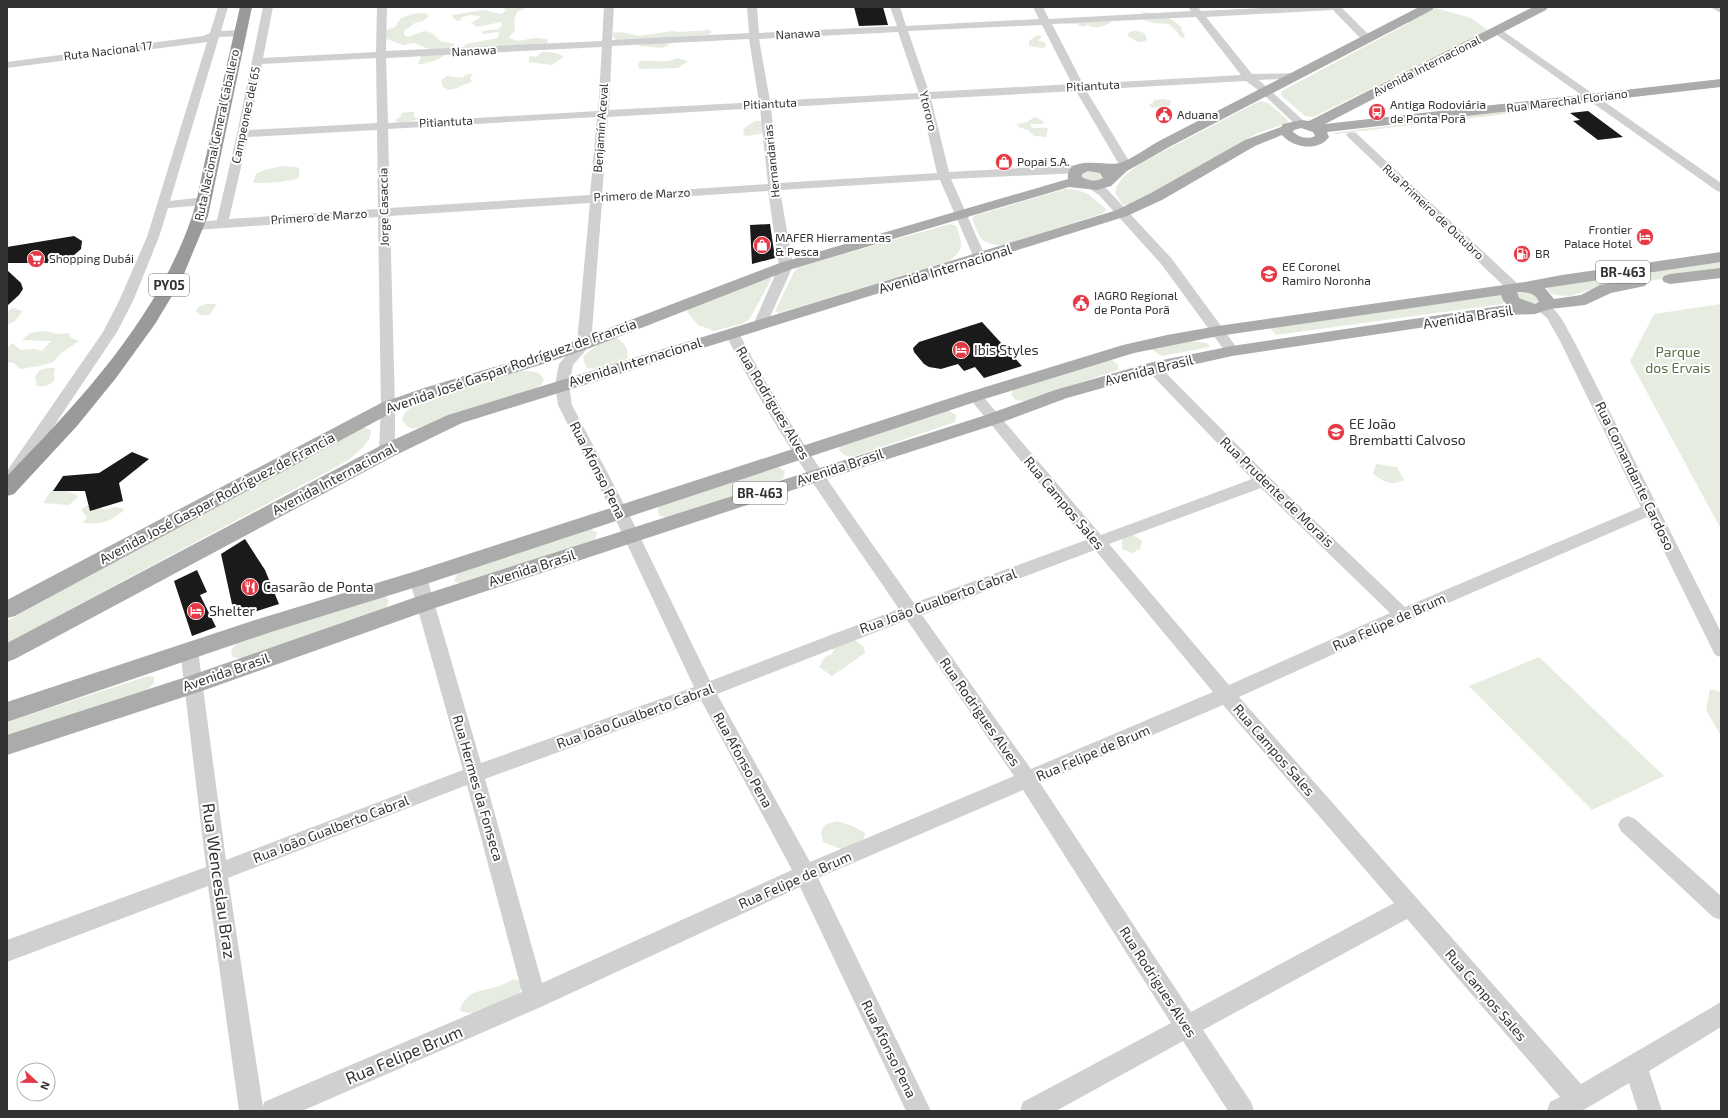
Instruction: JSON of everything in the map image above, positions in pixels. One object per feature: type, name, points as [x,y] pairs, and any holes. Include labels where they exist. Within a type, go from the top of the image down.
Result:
[{"type":"highway","name":"Ruta Nacional General Caballero","points":[[7,489],[77,413],[140,333],[164,297],[197,226],[204,201],[246,7]]},
{"type":"main road","name":"Avenida José Gaspar Rodríguez de Francia","points":[[7,610],[388,406],[584,344],[786,266],[1124,167],[1166,143],[1428,7]]},
{"type":"main road","name":"Avenida Internacional","points":[[7,653],[387,451],[455,419],[563,377],[760,324],[980,258],[1122,213],[1145,203],[1214,162],[1231,154],[1248,142],[1265,135],[1286,130],[1291,126],[1312,132],[1338,111],[1542,7]]},
{"type":"main road","name":"Rua Marechal Floriano","points":[[1665,94],[1721,83]]},
{"type":"main road","name":"Rua Marechal Floriano","points":[[1231,154],[1312,132],[1665,94],[1721,91]]},
{"type":"main road","name":"Rua Marechal Floriano","points":[[1312,132],[1352,135],[1598,102]]},
{"type":"main road","points":[[1286,130],[1291,138],[1312,132]]},
{"type":"main road","points":[[1085,179],[1095,167],[1124,167]]},
{"type":"main road","name":"Avenida Brasil","points":[[7,712],[189,650],[350,598],[418,578],[975,396],[1130,349],[1167,340],[1218,331],[1721,258]]},
{"type":"main road","name":"Avenida Brasil","points":[[7,745],[194,684],[424,603],[993,419],[1061,394],[1153,368],[1232,351],[1277,346],[1506,310],[1585,300],[1606,289],[1624,285],[1721,273]]},
{"type":"main road","points":[[1517,288],[1509,292],[1511,300],[1523,306],[1539,307]]},
{"type":"street","points":[[7,483],[110,332],[126,301],[152,239],[212,37],[224,7]]},
{"type":"street","name":"Campeones del 65","points":[[222,223],[243,134],[268,7]]},
{"type":"street","name":"Jorge Casaccia","points":[[382,7],[381,55],[388,406],[387,451]]},
{"type":"street","name":"Benjamín Aceval","points":[[584,344],[603,113],[609,7]]},
{"type":"street","name":"Hernandarias","points":[[752,7],[754,37],[765,104],[774,188],[786,266]]},
{"type":"street","name":"Ytororo","points":[[895,7],[925,96],[944,176],[980,258]]},
{"type":"street","points":[[1038,7],[1079,87],[1124,167]]},
{"type":"street","points":[[1335,7],[1367,39]]},
{"type":"street","name":"Nanawa","points":[[257,61],[754,37],[1196,11],[1338,7]]},
{"type":"street","points":[[1715,7],[1721,10]]},
{"type":"street","points":[[1196,11],[1248,78],[1266,91],[1312,132]]},
{"type":"street","points":[[1497,31],[1721,188]]},
{"type":"street","name":"Ruta Nacional 17","points":[[7,65],[212,37],[239,37]]},
{"type":"street","name":"Pitiantuta","points":[[243,134],[1297,75]]},
{"type":"street","name":"Rua Primeiro de Outubro","points":[[1352,135],[1517,288]]},
{"type":"street","name":"Primero de Marzo","points":[[197,226],[384,212],[944,176],[1085,179]]},
{"type":"street","points":[[1085,179],[1122,213],[1167,262],[1232,351]]},
{"type":"street","points":[[163,205],[204,201]]},
{"type":"street","points":[[760,324],[786,266]]},
{"type":"street","name":"Rua Comandante Cardoso","points":[[1539,307],[1553,316],[1564,334],[1721,650]]},
{"type":"street","name":"Rua Rodrigues Alves","points":[[732,332],[742,353],[801,454],[909,612],[1028,781],[1242,1111]]},
{"type":"street","points":[[563,377],[566,364],[572,355],[584,344]]},
{"type":"street","points":[[534,361],[553,363],[563,377]]},
{"type":"street","name":"Rua Prudente de Morais","points":[[1153,368],[1263,481],[1403,615]]},
{"type":"street","name":"Rua Afonso Pena","points":[[563,377],[565,405],[620,512],[705,691],[805,874],[919,1111]]},
{"type":"street","name":"Rua Campos Sales","points":[[975,396],[1226,695],[1409,906],[1569,1105]]},
{"type":"street","name":"Rua João Gualberto Cabral","points":[[7,951],[217,873],[474,774],[705,691],[909,612],[1263,481]]},
{"type":"street","name":"Rua Felipe de Brum","points":[[535,998],[805,874],[1028,781],[1226,695],[1403,615],[1651,509]]},
{"type":"street","name":"Rua Hermes da Fonseca","points":[[418,578],[474,774],[535,998]]},
{"type":"street","name":"Rua Wenceslau Braz","points":[[189,650],[217,873],[251,1111]]},
{"type":"street","points":[[1628,825],[1721,910]]},
{"type":"street","points":[[1032,1111],[1409,906]]},
{"type":"street","name":"Rua Felipe Brum","points":[[280,1110],[535,998]]},
{"type":"street","points":[[1569,1105],[1721,1014]]},
{"type":"street","points":[[1635,1066],[1650,1111]]},
{"type":"green space","points":[[501,7],[528,7],[517,12],[514,20],[515,30],[509,37],[519,41],[541,38],[548,40],[548,42],[543,45],[464,47],[466,44],[498,38],[499,32],[483,34],[482,31],[499,29],[502,25],[501,22],[477,27],[471,23],[480,18],[479,16],[471,15],[462,17],[461,20],[457,21],[452,15],[484,10],[502,14],[506,10]]},
{"type":"green space","points":[[1432,7],[1471,18],[1487,31],[1313,117],[1305,116],[1281,95],[1282,91],[1409,23],[1406,22]]},
{"type":"green space","points":[[1144,12],[1165,16],[1173,20],[1182,28],[1181,30],[1185,38],[1180,37],[1169,24],[1153,23],[1144,20],[1144,14],[1141,13]]},
{"type":"green space","points":[[425,13],[429,16],[423,21],[415,23],[404,31],[404,35],[408,37],[424,31],[432,33],[440,41],[455,44],[444,56],[428,63],[418,64],[421,56],[429,49],[414,43],[403,45],[387,39],[385,36],[387,30],[395,27],[401,18],[413,14]]},
{"type":"green space","points":[[1112,22],[1096,27],[1088,25],[1083,27],[1077,24],[1053,23]]},
{"type":"green space","points":[[709,30],[712,32],[708,35],[674,37],[664,40],[670,42],[662,48],[639,46],[642,43],[618,41],[613,37],[613,33],[621,32],[639,36],[673,31]]},
{"type":"green space","points":[[1129,32],[1143,32],[1147,40],[1139,42],[1128,36]]},
{"type":"green space","points":[[1037,35],[1042,36],[1038,41],[1045,42],[1046,45],[1044,48],[1029,46],[1029,41]]},
{"type":"green space","points":[[542,52],[550,52],[564,57],[552,65],[529,62],[529,57],[531,56],[536,57]]},
{"type":"green space","points":[[677,58],[688,61],[678,68],[641,69],[638,68],[640,66],[637,65],[641,61],[668,61]]},
{"type":"green space","points":[[468,74],[473,74],[470,78],[472,82],[449,90],[443,87],[441,80],[447,76],[463,78]]},
{"type":"green space","points":[[1164,99],[1171,101],[1170,106],[1152,108],[1149,105],[1153,103],[1154,100]]},
{"type":"green space","points":[[1260,101],[1268,103],[1288,120],[1287,123],[1256,134],[1132,204],[1123,205],[1115,193],[1116,188],[1121,179],[1141,163]]},
{"type":"green space","points":[[1579,102],[1583,105],[1336,134],[1332,133]]},
{"type":"green space","points":[[414,112],[414,117],[418,118],[417,120],[399,123],[395,120],[400,117],[402,113]]},
{"type":"green space","points":[[1036,117],[1044,122],[1042,124],[1031,124],[1031,127],[1048,128],[1046,137],[1034,136],[1028,130],[1018,127],[1017,124],[1027,122]]},
{"type":"green space","points":[[756,121],[762,121],[764,133],[748,136],[742,135],[745,133],[743,130],[744,129]]},
{"type":"green space","points":[[282,166],[297,167],[299,169],[298,178],[275,182],[253,182],[256,174],[261,171]]},
{"type":"green space","points":[[1085,171],[1099,171],[1104,178],[1092,182],[1083,178],[1081,174]]},
{"type":"green space","points":[[1065,189],[1078,190],[1088,194],[1106,209],[1104,213],[1004,245],[990,244],[979,235],[972,218],[974,216]]},
{"type":"green space","points":[[950,224],[956,226],[961,245],[958,253],[949,261],[779,313],[775,311],[795,270],[798,267]]},
{"type":"green space","points":[[1721,261],[1721,271],[1596,288],[1570,296],[1555,295],[1549,292],[1547,288],[1548,285]]},
{"type":"green space","points":[[771,278],[771,280],[750,318],[744,323],[714,331],[698,325],[687,312],[688,309]]},
{"type":"green space","points":[[1526,290],[1541,299],[1539,303],[1532,304],[1519,301],[1515,292]]},
{"type":"green space","points":[[1500,292],[1506,301],[1502,304],[1276,335],[1267,324]]},
{"type":"green space","points":[[206,304],[217,304],[209,315],[200,315],[196,311],[198,307]]},
{"type":"green space","name":"Parque dos Ervais","points":[[1721,304],[1721,529],[1630,361],[1654,314]]},
{"type":"green space","points":[[12,308],[23,311],[15,321],[7,325],[7,312]]},
{"type":"green space","points":[[46,331],[57,334],[69,333],[71,338],[79,341],[61,353],[53,362],[20,369],[14,363],[7,362],[7,349],[12,343],[21,350],[35,349],[42,351],[51,341],[22,340],[30,333]]},
{"type":"green space","points":[[615,337],[626,346],[627,359],[601,368],[586,367],[583,356],[602,342]]},
{"type":"green space","points":[[1182,340],[1207,343],[1210,347],[1162,356],[1147,347]]},
{"type":"green space","points":[[1104,359],[1112,360],[1118,365],[1118,370],[1024,401],[1016,400],[1011,395],[1013,390]]},
{"type":"green space","points":[[55,368],[55,379],[46,386],[36,386],[35,377],[40,370]]},
{"type":"green space","points":[[521,370],[539,373],[544,379],[542,384],[538,387],[420,428],[409,427],[402,419],[413,405],[419,402]]},
{"type":"green space","points":[[948,410],[956,415],[955,422],[852,457],[844,455],[839,450],[840,446]]},
{"type":"green space","points":[[365,428],[371,430],[369,439],[355,455],[347,461],[7,643],[7,621],[355,430]]},
{"type":"green space","points":[[1376,464],[1397,467],[1404,480],[1391,483],[1381,479],[1373,474]]},
{"type":"green space","points":[[778,467],[785,471],[783,479],[668,518],[660,516],[658,513],[658,506]]},
{"type":"green space","points":[[56,487],[77,495],[77,498],[69,505],[43,503],[51,491]]},
{"type":"green space","points":[[91,503],[105,510],[115,507],[125,509],[116,517],[101,523],[83,523],[87,517],[81,510]]},
{"type":"green space","points":[[590,528],[597,533],[594,542],[462,585],[454,581],[458,572]]},
{"type":"green space","points":[[1132,534],[1142,541],[1140,549],[1132,553],[1122,549],[1122,538]]},
{"type":"green space","points":[[383,595],[386,596],[389,601],[385,611],[242,659],[233,657],[231,654],[232,649],[241,639]]},
{"type":"green space","points":[[839,639],[854,639],[864,647],[865,653],[832,676],[819,667],[825,657],[832,654]]},
{"type":"green space","points":[[1539,657],[1664,776],[1592,810],[1469,686]]},
{"type":"green space","points":[[148,676],[154,677],[154,683],[148,689],[7,736],[7,722]]},
{"type":"green space","points":[[1710,689],[1721,692],[1721,736],[1706,710]]},
{"type":"green space","points":[[837,821],[852,826],[865,833],[862,847],[843,850],[823,842],[821,832],[825,825]]},
{"type":"green space","points":[[513,979],[525,983],[517,996],[475,1013],[463,1012],[460,1010],[463,1003],[470,995],[479,991],[500,986]]},
{"type":"building","points":[[854,7],[883,7],[888,25],[859,26]]},
{"type":"building","points":[[1588,111],[1623,137],[1598,140],[1573,121],[1580,120],[1570,113]]},
{"type":"building","name":"MAFER Hierramentas & Pesca","points":[[770,224],[775,258],[752,264],[750,225]]},
{"type":"building","name":"Shopping Dubái","points":[[74,236],[82,241],[81,249],[73,256],[55,263],[7,263],[7,247]]},
{"type":"building","name":"Shopping Dubái","points":[[7,270],[21,283],[23,289],[7,306]]},
{"type":"building","name":"Ibis Styles","points":[[982,322],[1022,366],[984,378],[975,367],[964,371],[958,364],[941,369],[929,367],[924,364],[914,352],[913,348],[919,342]]},
{"type":"building","points":[[132,452],[149,459],[119,483],[123,501],[90,511],[85,491],[53,491],[63,476],[99,473]]},
{"type":"building","name":"Casarão de Ponta","points":[[245,539],[265,570],[279,604],[235,618],[221,554]]},
{"type":"building","name":"Shelter","points":[[197,570],[207,592],[200,595],[216,627],[192,636],[174,581]]},
{"type":"place","name":"Antiga Rodoviária de Ponta Porã","points":[[1377,112]]},
{"type":"place","name":"Aduana","points":[[1164,115]]},
{"type":"place","name":"Popai S.A.","points":[[1004,162]]},
{"type":"place","name":"Frontier Palace Hotel","points":[[1645,237]]},
{"type":"place","name":"MAFER Hierramentas & Pesca","points":[[762,245]]},
{"type":"place","name":"BR","points":[[1522,254]]},
{"type":"place","name":"Shopping Dubái","points":[[36,259]]},
{"type":"place","name":"EE Coronel Ramiro Noronha","points":[[1269,274]]},
{"type":"place","name":"IAGRO Regional de Ponta Porã","points":[[1081,303]]},
{"type":"place","name":"Ibis Styles","points":[[961,350]]},
{"type":"place","name":"EE João Brembatti Calvoso","points":[[1336,432]]},
{"type":"place","name":"Casarão de Ponta","points":[[250,587]]},
{"type":"place","name":"Shelter","points":[[196,611]]}]
